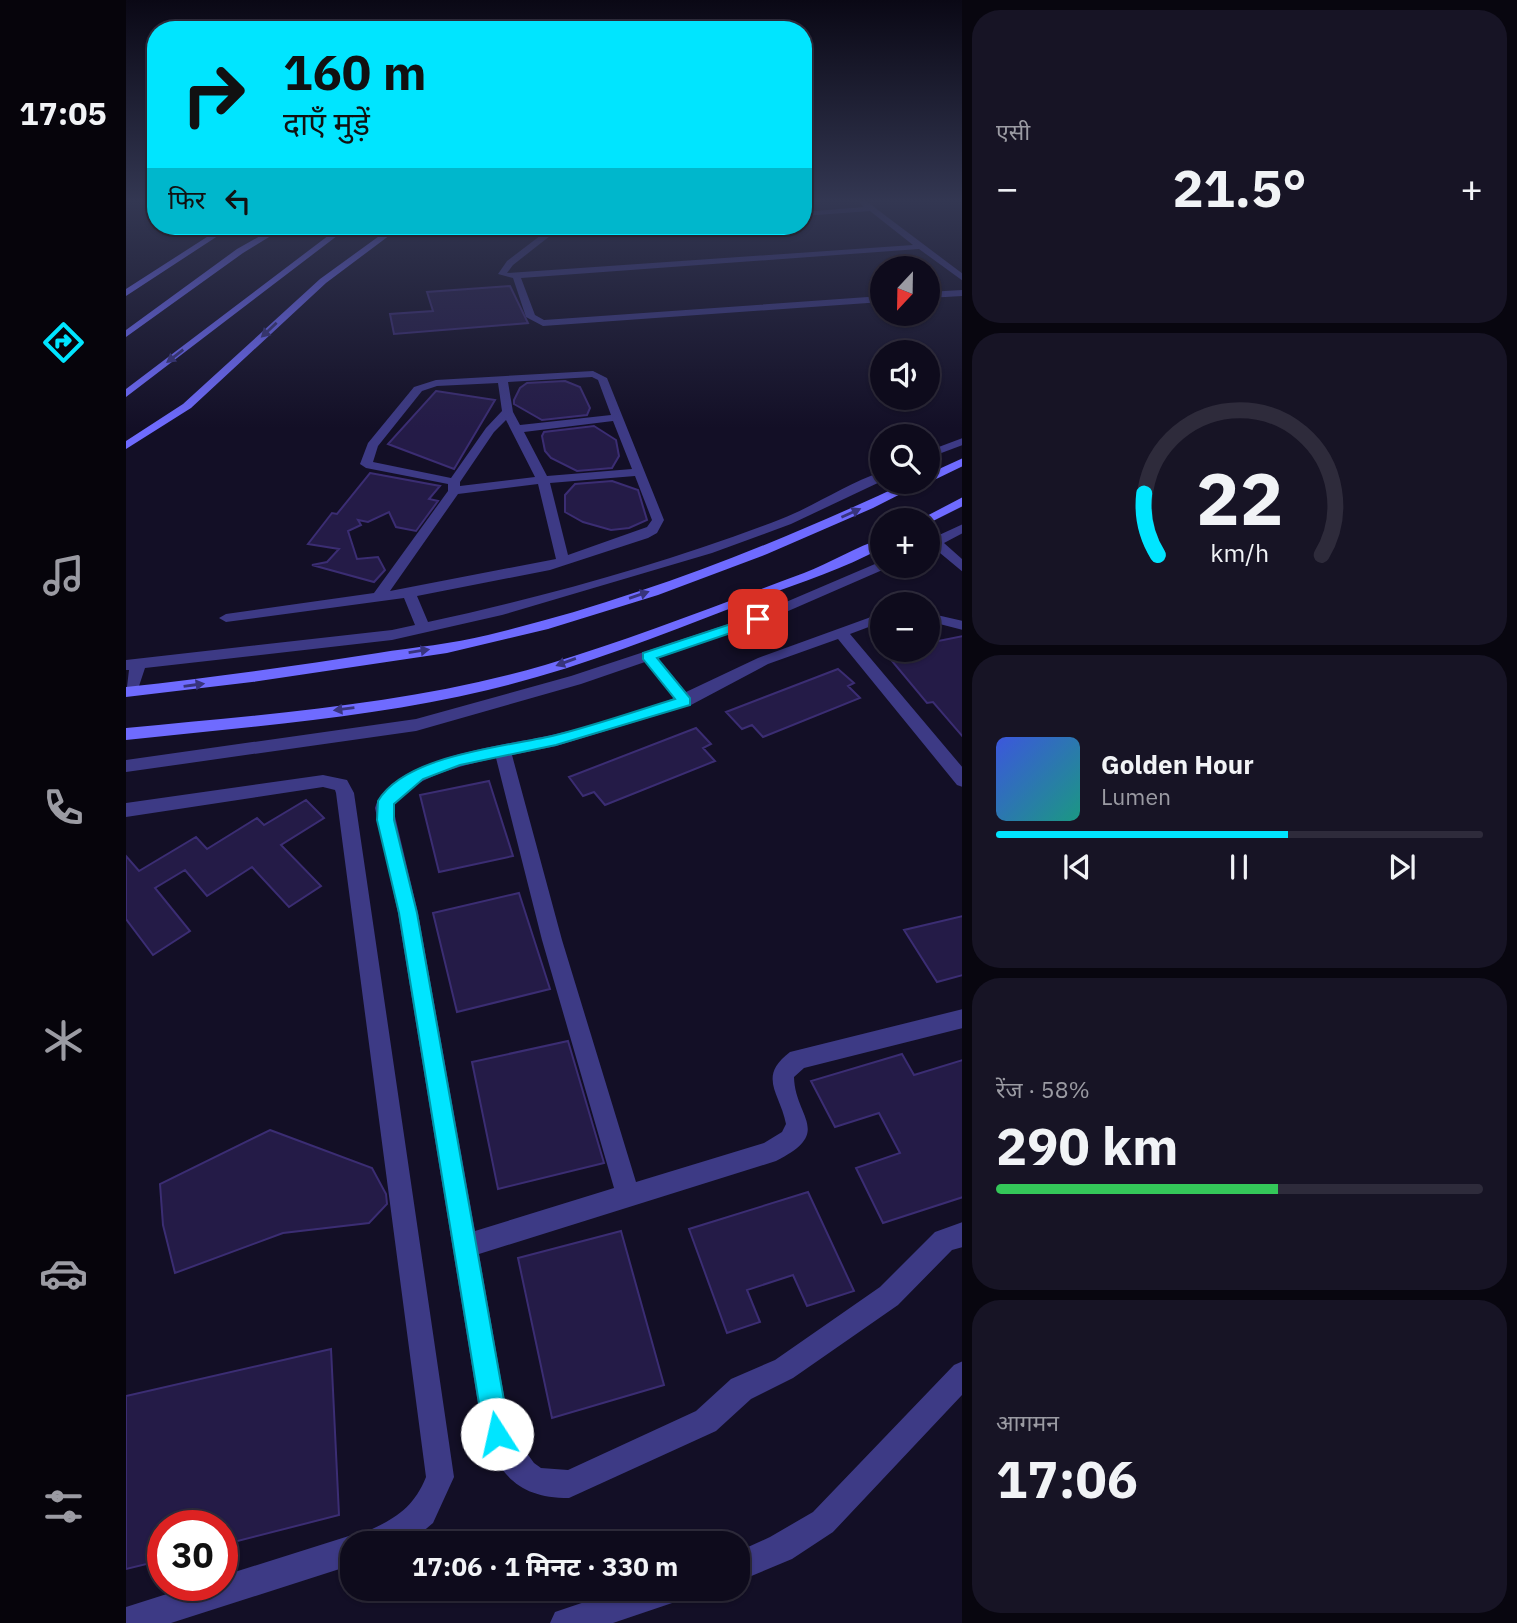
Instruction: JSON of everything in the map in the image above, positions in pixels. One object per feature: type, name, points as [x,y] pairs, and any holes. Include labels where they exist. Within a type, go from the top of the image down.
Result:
[{"type":"main road","points":[[126,292],[150,277]]},
{"type":"main road","points":[[126,334],[205,277]]},
{"type":"main road","points":[[126,394],[276,277]]},
{"type":"main road","points":[[126,446],[187,406],[329,277]]},
{"type":"main road","points":[[940,472],[962,461]]},
{"type":"main road","points":[[129,692],[341,664],[486,640],[629,598],[726,564],[788,541],[891,494]]},
{"type":"main road","points":[[940,512],[962,501]]},
{"type":"main road","points":[[126,734],[350,709],[490,684],[559,665],[705,613],[798,579],[870,548]]},
{"type":"street","points":[[517,277],[531,317],[543,323],[870,300]]},
{"type":"street","points":[[940,294],[962,293]]},
{"type":"street","points":[[502,378],[508,412],[543,481],[563,562]]},
{"type":"street","points":[[226,618],[409,593],[563,562],[652,530],[657,520],[603,378],[502,378],[422,386],[369,450],[366,461],[370,466],[454,487],[637,472]]},
{"type":"street","points":[[379,597],[490,430],[508,412]]},
{"type":"street","points":[[517,429],[618,417]]},
{"type":"street","points":[[940,450],[962,441]]},
{"type":"street","points":[[129,692],[132,665],[424,629],[587,587],[707,550],[787,521],[870,482]]},
{"type":"street","points":[[940,537],[962,528]]},
{"type":"street","points":[[940,549],[962,568]]},
{"type":"street","points":[[126,766],[416,725],[576,680],[758,619],[870,570]]},
{"type":"street","points":[[409,593],[424,629]]},
{"type":"street","points":[[940,620],[962,626]]},
{"type":"street","points":[[870,621],[763,661],[685,701],[556,740],[458,760],[418,775],[386,801],[384,808],[408,913],[497,1434],[518,1470],[545,1485],[569,1484],[645,1452],[706,1421],[741,1390],[783,1369],[889,1296],[944,1241],[962,1234]]},
{"type":"street","points":[[840,632],[962,781]]},
{"type":"street","points":[[648,656],[685,701]]},
{"type":"street","points":[[502,750],[552,940],[628,1195]]},
{"type":"street","points":[[126,810],[323,781],[341,785],[345,793],[440,1477],[431,1502],[418,1521],[404,1531]]},
{"type":"street","points":[[465,1246],[768,1153],[785,1144],[795,1134],[797,1122],[783,1084],[783,1073],[790,1064],[798,1059],[962,1018]]},
{"type":"street","points":[[750,1561],[781,1548],[823,1522],[962,1374]]},
{"type":"street","points":[[126,1622],[340,1554]]},
{"type":"street","points":[[566,1623],[633,1601]]},
{"type":"building","points":[[510,286],[528,323],[394,334],[390,314],[433,311],[427,292]]},
{"type":"building","points":[[565,381],[580,387],[590,408],[587,415],[542,420],[514,404],[520,388],[527,383]]},
{"type":"building","points":[[436,391],[495,400],[454,469],[388,444]]},
{"type":"building","points":[[594,426],[616,440],[619,456],[612,468],[577,471],[551,458],[545,451],[542,436],[544,432]]},
{"type":"building","points":[[370,473],[440,486],[429,499],[438,501],[416,531],[396,527],[389,512],[368,522],[358,520],[361,525],[348,531],[357,559],[378,557],[385,570],[374,582],[312,565],[327,562],[339,549],[308,544],[332,513],[337,514]]},
{"type":"building","points":[[612,481],[638,490],[647,520],[629,528],[611,530],[583,522],[565,512],[565,495],[575,484]]},
{"type":"building","points":[[962,636],[962,736],[933,702],[927,703],[893,662],[940,662],[940,641]]},
{"type":"building","points":[[838,669],[854,683],[848,686],[860,698],[763,737],[752,725],[742,729],[726,712]]},
{"type":"building","points":[[696,728],[711,744],[703,748],[715,761],[605,805],[594,792],[583,796],[569,777]]},
{"type":"building","points":[[489,781],[513,856],[439,872],[420,795]]},
{"type":"building","points":[[306,800],[324,818],[281,845],[321,886],[289,907],[252,867],[207,896],[185,870],[155,888],[190,931],[153,955],[126,919],[126,856],[139,871],[196,837],[207,849],[257,818],[264,825]]},
{"type":"building","points":[[519,893],[550,989],[457,1012],[433,913]]},
{"type":"building","points":[[962,916],[962,975],[937,982],[904,930]]},
{"type":"building","points":[[568,1041],[604,1163],[498,1189],[472,1062]]},
{"type":"building","points":[[902,1054],[914,1075],[962,1060],[962,1197],[883,1223],[856,1168],[900,1153],[879,1113],[835,1127],[811,1081]]},
{"type":"building","points":[[270,1130],[372,1168],[386,1194],[387,1204],[369,1223],[283,1233],[175,1273],[163,1225],[160,1184]]},
{"type":"building","points":[[808,1192],[854,1291],[807,1306],[793,1275],[747,1290],[760,1322],[727,1333],[689,1229]]},
{"type":"building","points":[[621,1231],[664,1385],[552,1418],[518,1258]]},
{"type":"building","points":[[331,1349],[339,1515],[238,1541],[238,1510],[147,1510],[147,1564],[126,1569],[126,1396]]},
{"type":"route","points":[[497,1434],[408,913],[386,820],[386,801],[418,775],[458,760],[556,740],[685,701],[648,656],[758,619]]}]
